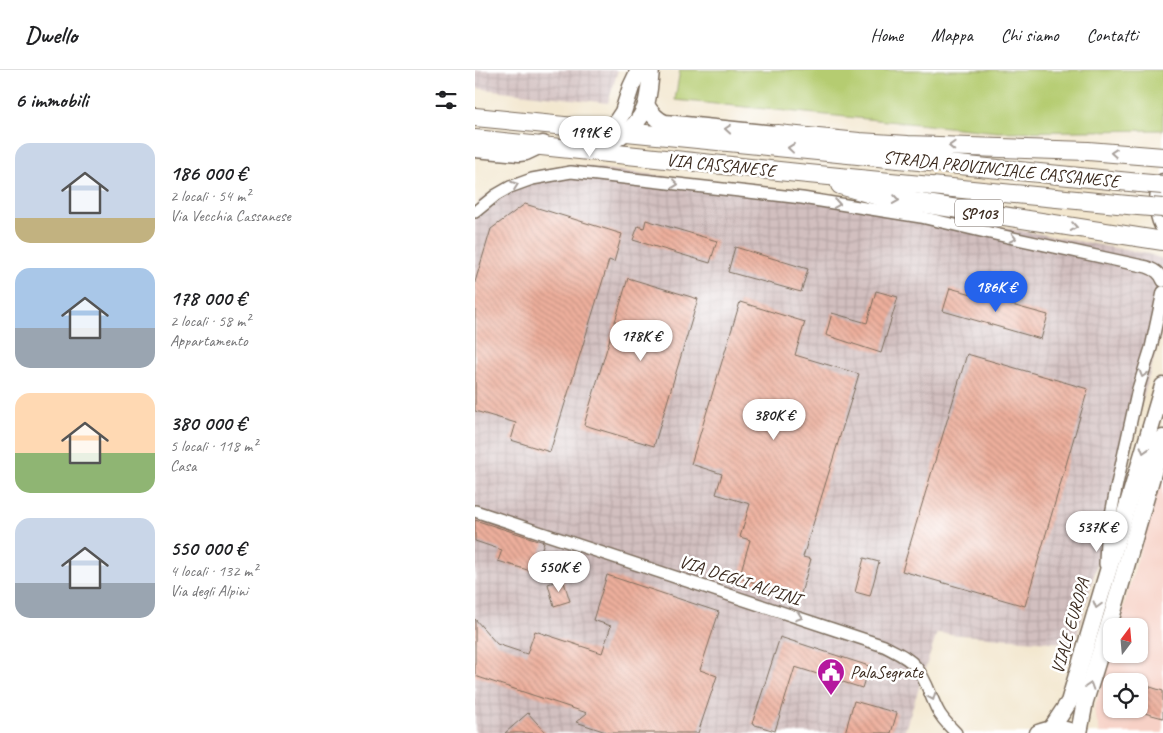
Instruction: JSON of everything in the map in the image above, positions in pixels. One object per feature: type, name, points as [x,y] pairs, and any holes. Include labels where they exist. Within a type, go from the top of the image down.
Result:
[{"type":"main road","name":"VIA CASSANESE","points":[[477,119],[840,153]]},
{"type":"main road","points":[[746,144],[777,134],[889,143],[1163,157]]},
{"type":"main road","name":"VIA CASSANESE","points":[[475,139],[877,181]]},
{"type":"main road","name":"STRADA PROVINCIALE CASSANESE","points":[[840,153],[1163,183]]},
{"type":"main road","name":"SP103","points":[[798,173],[882,198],[1163,241]]},
{"type":"main road","name":"STRADA PROVINCIALE CASSANESE","points":[[877,181],[1163,208]]},
{"type":"street","points":[[607,130],[623,112],[639,70]]},
{"type":"street","points":[[475,149],[519,153],[557,139],[611,142],[635,126],[642,117],[646,105],[651,70]]},
{"type":"street","points":[[646,105],[652,114],[665,124],[777,134]]},
{"type":"street","points":[[623,112],[623,121],[632,143],[648,157]]},
{"type":"street","points":[[475,212],[496,195],[510,187],[533,179],[571,172],[802,198],[921,217],[1147,267],[1157,272],[1163,281]]},
{"type":"street","points":[[1163,183],[1157,204],[1163,226]]},
{"type":"street","points":[[1103,586],[1106,539],[1117,484],[1138,389],[1151,348],[1163,292]]},
{"type":"street","name":"VIALE EUROPA","points":[[1045,731],[1069,702],[1163,386]]},
{"type":"street","name":"VIALE EUROPA","points":[[1079,733],[1085,701],[1112,616],[1163,438]]},
{"type":"street","name":"VIA DEGLI ALPINI","points":[[475,511],[884,646],[916,666],[927,685],[938,711],[956,733]]},
{"type":"street","name":"VIALE EUROPA","points":[[1045,731],[1065,730],[1075,733]]},
{"type":"shaded area","points":[[475,70],[618,70],[608,103],[475,88]]},
{"type":"shaded area","points":[[570,165],[786,191],[920,212],[1148,254],[1163,259],[1163,325],[1075,644],[937,633],[904,733],[475,733],[475,214],[480,200],[505,183],[532,172]]},
{"type":"shaded area","points":[[1163,471],[1163,733],[1100,733],[1094,710],[1103,678],[1103,718],[1148,718],[1148,673],[1104,673],[1107,663],[1148,663],[1148,618],[1120,618]]},
{"type":"green space","points":[[680,70],[1163,70],[1163,130],[998,132],[675,100]]},
{"type":"building","points":[[525,204],[622,234],[614,262],[609,260],[550,452],[511,440],[516,423],[475,411],[475,282],[491,229]]},
{"type":"building","points":[[646,220],[717,241],[710,263],[633,240],[638,226],[644,228]]},
{"type":"building","points":[[735,247],[808,269],[801,292],[728,272]]},
{"type":"building","points":[[628,278],[698,299],[654,446],[584,425]]},
{"type":"building","points":[[950,288],[1048,315],[1041,339],[943,311]]},
{"type":"building","points":[[876,291],[898,297],[881,353],[826,335],[832,313],[867,323]]},
{"type":"building","points":[[740,302],[805,322],[795,355],[859,374],[803,557],[811,559],[800,597],[739,578],[750,540],[740,537],[750,504],[716,494],[722,474],[691,464]]},
{"type":"building","points":[[967,354],[1088,389],[1025,606],[902,571]]},
{"type":"building","points":[[475,520],[544,542],[534,572],[498,561],[502,550],[475,541]]},
{"type":"building","points":[[864,558],[879,562],[870,596],[855,592]]},
{"type":"building","points":[[607,575],[719,612],[700,670],[717,676],[698,733],[609,733],[576,722],[587,713],[475,676],[475,619],[497,644],[527,654],[535,631],[602,653],[611,626],[593,620]]},
{"type":"building","points":[[563,579],[570,601],[554,606],[548,584]]},
{"type":"building","points":[[780,637],[869,666],[862,688],[795,667],[775,731],[752,724]]},
{"type":"building","points":[[1148,686],[1163,691],[1163,718],[1148,714]]},
{"type":"building","points":[[854,701],[897,713],[891,733],[845,733]]},
{"type":"building","points":[[528,713],[546,733],[505,733]]},
{"type":"place","name":"PalaSegrate","points":[[831,696]]}]
